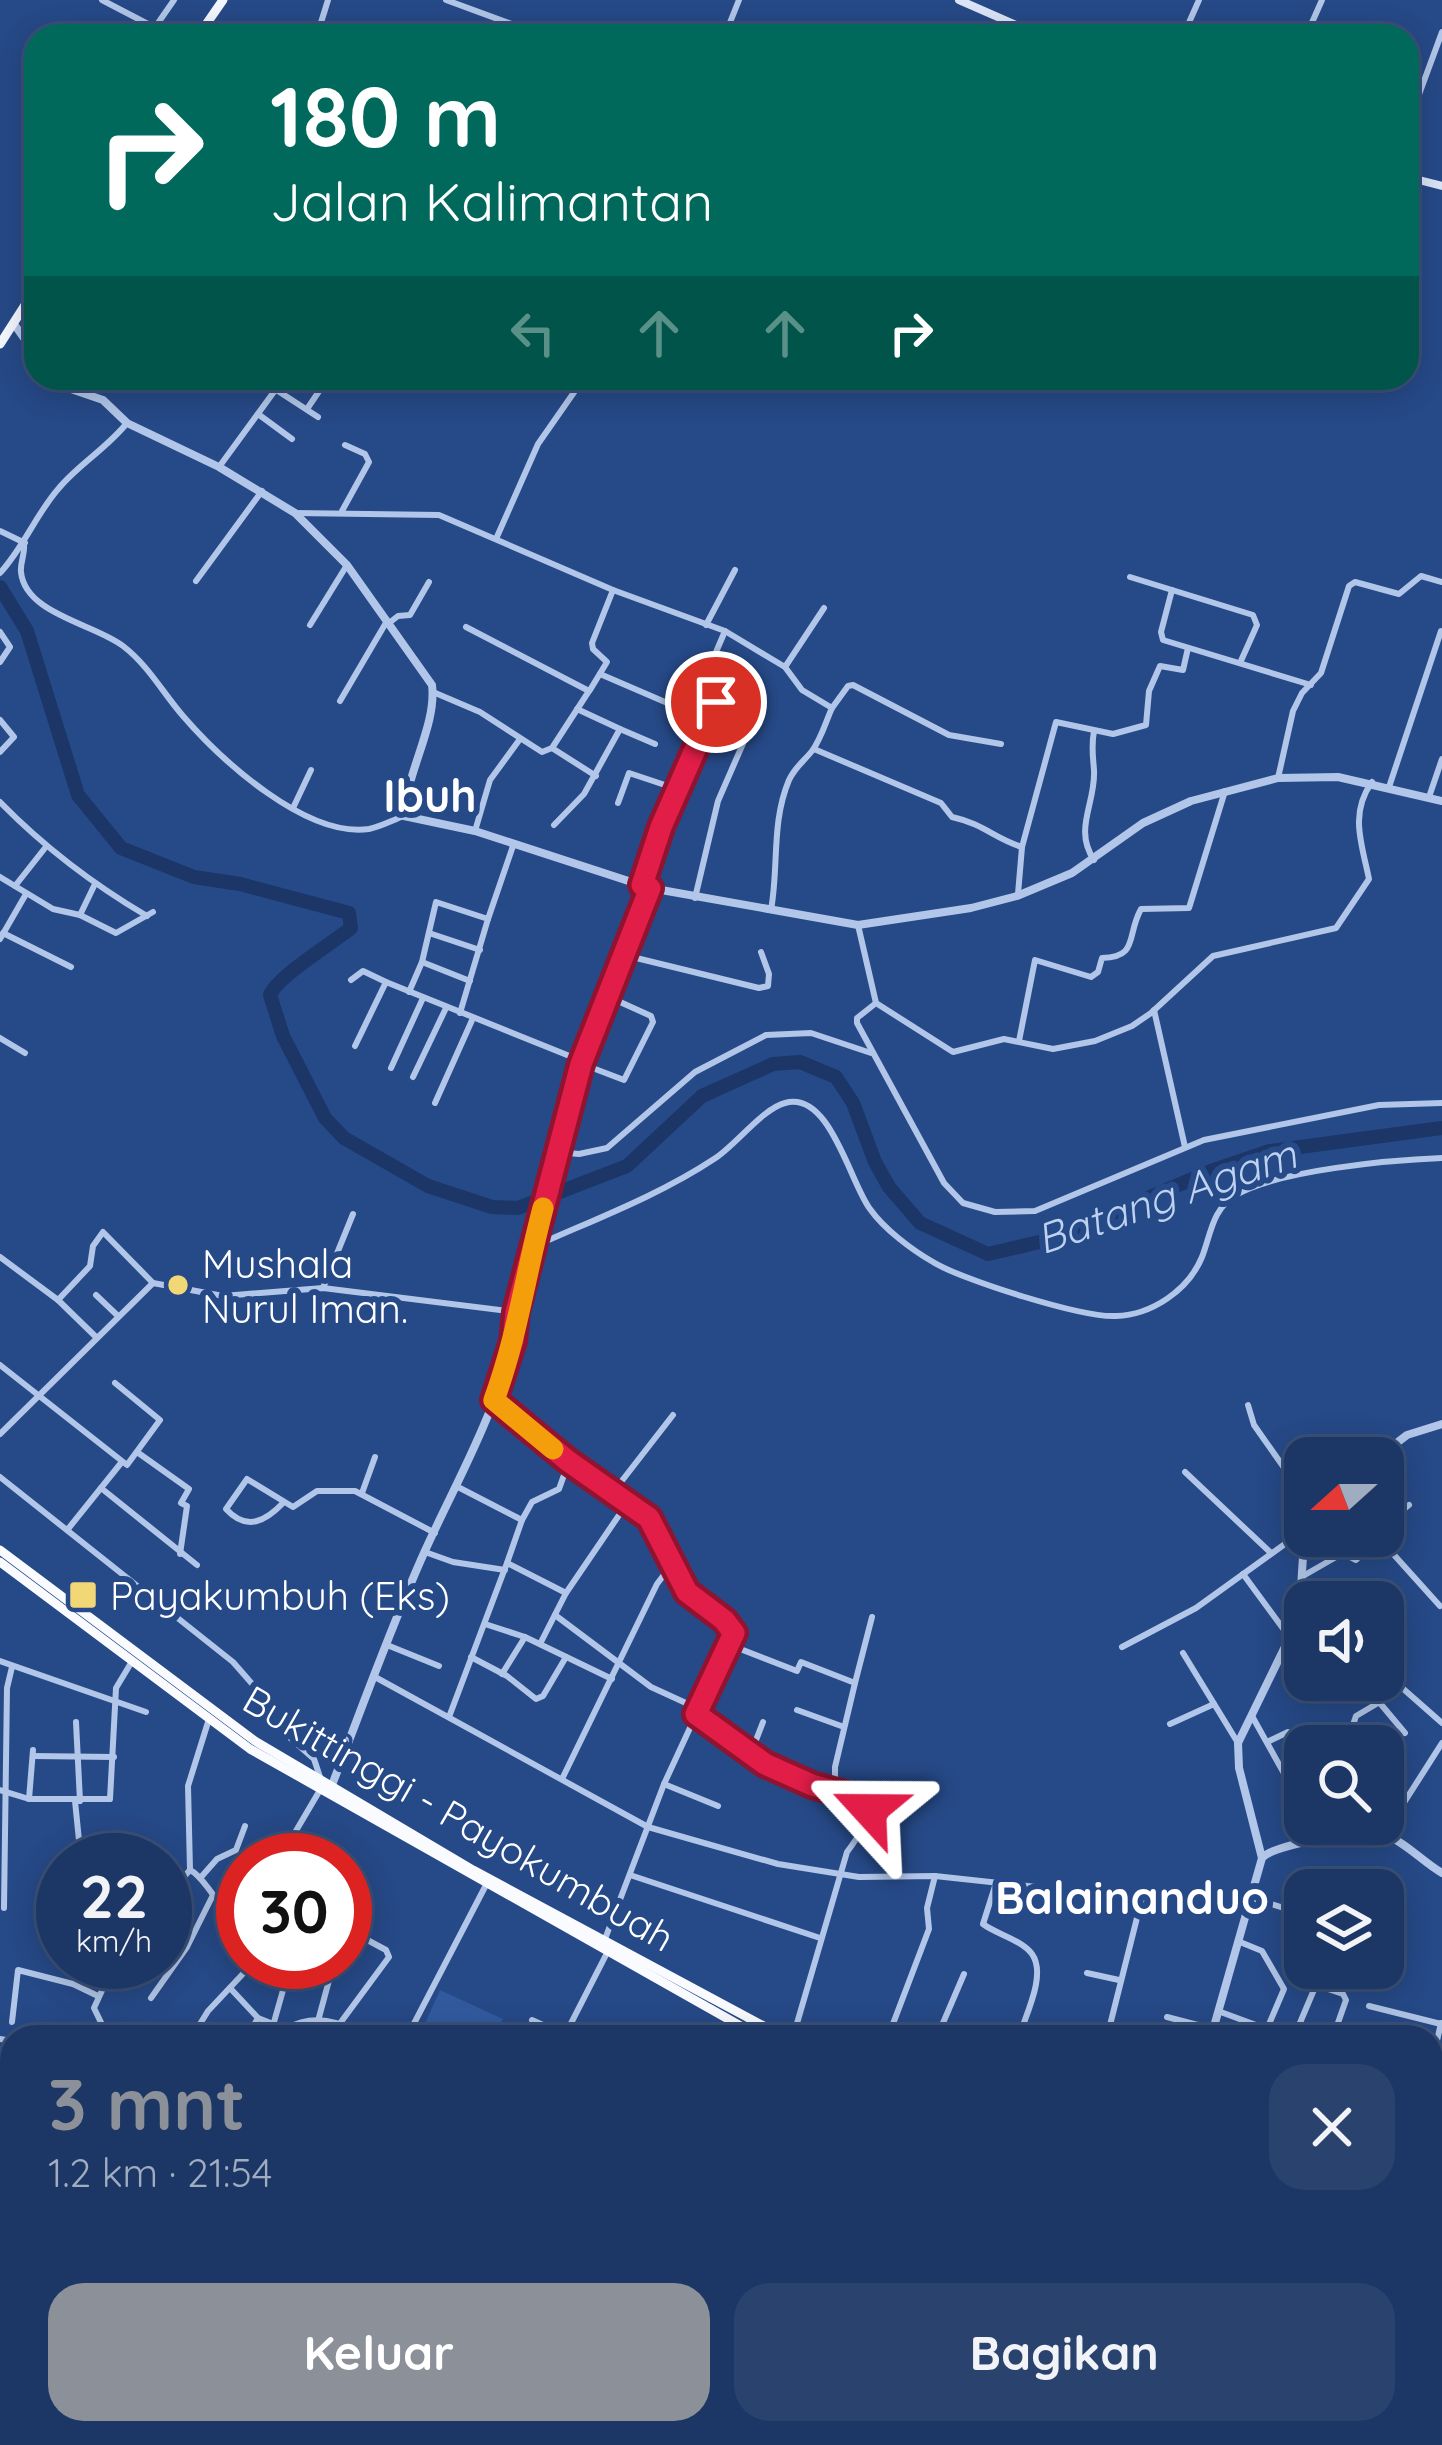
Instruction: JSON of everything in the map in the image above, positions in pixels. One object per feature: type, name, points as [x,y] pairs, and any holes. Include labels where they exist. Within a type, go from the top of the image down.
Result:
[{"type":"highway","name":"Bukittinggi - Payokumbuah","points":[[0,1550],[13,1566],[131,1663],[209,1719],[486,1886],[764,2025]]},
{"type":"highway","name":"Bukittinggi - Payokumbuah","points":[[0,1562],[13,1566],[320,1784],[332,1786],[540,1911]]},
{"type":"highway","name":"Bukittinggi - Payokumbuah","points":[[607,1946],[738,2025]]},
{"type":"main road","points":[[959,0],[1017,24]]},
{"type":"main road","points":[[0,344],[24,308]]},
{"type":"street","points":[[102,0],[148,24]]},
{"type":"street","points":[[446,0],[512,24]]},
{"type":"street","points":[[472,9],[477,0]]},
{"type":"street","points":[[1419,94],[1442,32]]},
{"type":"street","points":[[14,324],[24,338]]},
{"type":"street","points":[[75,390],[103,400],[127,423],[262,491],[295,513],[347,565],[427,675],[433,692],[404,816]]},
{"type":"street","points":[[219,466],[276,390],[318,417]]},
{"type":"street","points":[[307,410],[320,390]]},
{"type":"street","points":[[496,539],[538,444],[576,390]]},
{"type":"street","points":[[258,414],[292,439]]},
{"type":"street","points":[[0,573],[25,544],[57,489],[107,448],[127,423]]},
{"type":"street","points":[[342,512],[369,462],[365,454],[345,445]]},
{"type":"street","points":[[196,581],[262,491]]},
{"type":"street","points":[[295,513],[439,515],[613,590],[724,631],[785,667],[802,690],[832,708]]},
{"type":"street","points":[[0,531],[25,544]]},
{"type":"street","points":[[25,544],[21,575],[39,602],[122,645],[226,759],[293,808],[336,825],[368,829],[404,816],[475,831],[694,898],[858,925],[1017,896],[1094,860],[1143,823],[1225,791],[1278,778],[1338,777],[1442,801]]},
{"type":"street","points":[[310,625],[347,565]]},
{"type":"street","points":[[706,625],[734,569]]},
{"type":"street","points":[[1278,778],[1288,726],[1300,696],[1321,673],[1351,584],[1399,594],[1421,576],[1442,581]]},
{"type":"street","points":[[1130,578],[1256,617],[1240,663]]},
{"type":"street","points":[[340,701],[388,622],[410,615],[429,582]]},
{"type":"street","points":[[433,692],[480,712],[542,752],[552,748],[607,662],[592,649],[592,643],[613,590]]},
{"type":"street","points":[[1172,590],[1161,636],[1311,685]]},
{"type":"street","points":[[785,667],[824,608]]},
{"type":"street","points":[[466,627],[589,691]]},
{"type":"street","points":[[332,1786],[425,1552],[494,1400],[582,1063],[624,955],[677,789],[716,705],[699,692],[724,631]]},
{"type":"street","points":[[0,632],[10,647],[0,662]]},
{"type":"street","points":[[1389,787],[1441,632]]},
{"type":"street","points":[[1017,896],[1022,847],[1056,722],[1115,734],[1146,725],[1149,691],[1160,666],[1181,671],[1189,647]]},
{"type":"street","points":[[600,674],[672,705]]},
{"type":"street","points":[[771,910],[777,873],[773,848],[781,808],[797,766],[814,748],[848,686],[949,735],[1001,744]]},
{"type":"street","points":[[577,709],[655,744]]},
{"type":"street","points":[[0,720],[14,736],[0,752]]},
{"type":"street","points":[[554,825],[596,776],[620,729]]},
{"type":"street","points":[[1094,730],[1089,757],[1094,769],[1084,828],[1094,860]]},
{"type":"street","points":[[475,831],[490,780],[520,739]]},
{"type":"street","points":[[694,898],[718,800],[745,739]]},
{"type":"street","points":[[552,748],[596,776]]},
{"type":"street","points":[[814,748],[941,802],[952,817],[980,824],[1006,843],[1022,847]]},
{"type":"street","points":[[1429,797],[1442,759]]},
{"type":"street","points":[[293,808],[311,770]]},
{"type":"street","points":[[618,803],[629,773],[677,789]]},
{"type":"street","points":[[858,925],[876,1003],[953,1052],[1004,1039],[1053,1049],[1095,1041],[1132,1026],[1213,956],[1336,928],[1369,879],[1357,819],[1362,796],[1372,782]]},
{"type":"street","points":[[1019,1042],[1034,960],[1091,977],[1102,958],[1118,958],[1126,952],[1141,909],[1190,908],[1225,791]]},
{"type":"street","points":[[0,802],[45,848],[94,885],[150,914],[116,933],[80,915],[53,909],[0,877]]},
{"type":"street","points":[[460,1014],[514,843]]},
{"type":"street","points":[[15,886],[45,848]]},
{"type":"street","points":[[80,915],[94,885]]},
{"type":"street","points":[[26,894],[2,936],[71,967]]},
{"type":"street","points":[[409,992],[422,962],[436,902],[488,919]]},
{"type":"street","points":[[429,933],[480,950]]},
{"type":"street","points":[[624,955],[759,988],[768,986],[770,979],[761,952]]},
{"type":"street","points":[[422,962],[470,981]]},
{"type":"street","points":[[351,980],[363,971],[625,1081],[652,1016],[609,997]]},
{"type":"street","points":[[356,1046],[386,982]]},
{"type":"street","points":[[391,1068],[423,998]]},
{"type":"street","points":[[876,1003],[857,1018],[872,1054],[944,1183],[963,1203],[976,1208],[1035,1211],[1204,1139],[1379,1106],[1442,1102]]},
{"type":"street","points":[[413,1077],[446,1008]]},
{"type":"street","points":[[1154,1010],[1186,1147]]},
{"type":"street","points":[[435,1103],[473,1018]]},
{"type":"street","points":[[556,1152],[579,1154],[607,1148],[695,1072],[766,1034],[811,1033],[872,1054]]},
{"type":"street","points":[[0,1038],[25,1053]]},
{"type":"street","points":[[532,1248],[700,1168],[780,1104],[798,1102],[810,1106],[828,1125],[869,1208],[932,1262],[1060,1306],[1114,1317],[1152,1309],[1169,1297],[1198,1265],[1212,1222],[1240,1193],[1351,1168],[1442,1158]]},
{"type":"street","points":[[323,1288],[353,1214]]},
{"type":"street","points":[[58,1300],[90,1266],[93,1246],[103,1232],[153,1283],[223,1296],[323,1288],[516,1312]]},
{"type":"street","points":[[0,1257],[58,1300],[96,1336]]},
{"type":"street","points":[[0,1434],[153,1283]]},
{"type":"street","points":[[96,1295],[118,1316]]},
{"type":"street","points":[[0,1365],[127,1465],[160,1420],[115,1383]]},
{"type":"street","points":[[494,1400],[568,1461],[649,1518],[681,1583],[734,1633],[664,1784],[607,1946],[570,2025]]},
{"type":"street","points":[[1248,1405],[1254,1425],[1284,1468]]},
{"type":"street","points":[[614,1491],[673,1415]]},
{"type":"street","points":[[1404,1437],[1442,1424]]},
{"type":"street","points":[[136,1452],[189,1489],[181,1503],[187,1506],[180,1554]]},
{"type":"street","points":[[362,1493],[375,1456]]},
{"type":"street","points":[[448,1718],[522,1520],[532,1502],[559,1489],[568,1461]]},
{"type":"street","points":[[68,1529],[121,1463]]},
{"type":"street","points":[[1185,1472],[1271,1553]]},
{"type":"street","points":[[0,1477],[233,1662],[268,1702],[271,1721],[314,1759],[320,1784],[294,1833]]},
{"type":"street","points":[[284,1502],[269,1517],[251,1523],[226,1509],[247,1478],[298,1506],[322,1489],[362,1493],[435,1533]]},
{"type":"street","points":[[457,1486],[522,1520]]},
{"type":"street","points":[[101,1488],[197,1565]]},
{"type":"street","points":[[540,1644],[566,1593],[628,1502]]},
{"type":"street","points":[[1404,1509],[1409,1505]]},
{"type":"street","points":[[1122,1646],[1196,1609],[1284,1543]]},
{"type":"street","points":[[425,1552],[453,1562],[506,1567],[566,1593]]},
{"type":"street","points":[[1303,1557],[1303,1581]]},
{"type":"street","points":[[1303,1576],[1336,1557]]},
{"type":"street","points":[[1396,1557],[1440,1606]]},
{"type":"street","points":[[562,1779],[657,1584],[673,1563]]},
{"type":"street","points":[[1244,1574],[1284,1631]]},
{"type":"street","points":[[555,1615],[651,1687],[698,1712],[778,1771],[865,1800],[869,1810],[841,1872],[792,2025]]},
{"type":"street","points":[[835,1792],[835,1767],[872,1617]]},
{"type":"street","points":[[485,1624],[525,1637],[612,1679]]},
{"type":"street","points":[[502,1674],[525,1637]]},
{"type":"street","points":[[387,1645],[439,1666]]},
{"type":"street","points":[[730,1645],[797,1671],[801,1662],[855,1683]]},
{"type":"street","points":[[1238,1743],[1284,1649]]},
{"type":"street","points":[[1183,1653],[1238,1743],[1239,1768],[1262,1858],[1214,2025]]},
{"type":"street","points":[[471,1658],[539,1699],[566,1657]]},
{"type":"street","points":[[0,1661],[146,1712]]},
{"type":"street","points":[[2,1790],[29,1799],[78,1801],[112,1796],[116,1688],[131,1663]]},
{"type":"street","points":[[4,1908],[3,1689],[12,1667]]},
{"type":"street","points":[[375,1677],[648,1828],[778,1864],[859,1876],[934,1876],[1092,1893],[1252,1898],[1284,1908]]},
{"type":"street","points":[[1404,1692],[1442,1723]]},
{"type":"street","points":[[1353,1725],[1356,1716],[1378,1702],[1405,1733]]},
{"type":"street","points":[[1170,1724],[1214,1704]]},
{"type":"street","points":[[797,1710],[844,1726]]},
{"type":"street","points":[[1252,1716],[1284,1773]]},
{"type":"street","points":[[189,1833],[188,1786],[209,1719]]},
{"type":"street","points":[[76,1722],[80,1833]]},
{"type":"street","points":[[751,1753],[763,1722]]},
{"type":"street","points":[[1267,1742],[1284,1734]]},
{"type":"street","points":[[1404,1803],[1442,1743]]},
{"type":"street","points":[[29,1799],[33,1753],[114,1757]]},
{"type":"street","points":[[664,1784],[718,1806]]},
{"type":"street","points":[[202,1876],[217,1859],[236,1850],[244,1826]]},
{"type":"street","points":[[1259,1844],[1270,1850]]},
{"type":"street","points":[[1262,1858],[1270,1850],[1294,1845]]},
{"type":"street","points":[[1400,1845],[1442,1873]]},
{"type":"street","points":[[192,1871],[202,1876],[216,1902]]},
{"type":"street","points":[[630,1875],[822,1939]]},
{"type":"street","points":[[892,2025],[928,1929],[934,1876]]},
{"type":"street","points":[[996,1882],[982,1924],[1029,1951],[1034,1959],[1035,1987],[1022,2025]]},
{"type":"street","points":[[413,2025],[486,1886]]},
{"type":"street","points":[[1110,2025],[1143,1894]]},
{"type":"street","points":[[151,1998],[187,1948],[212,1897]]},
{"type":"street","points":[[1240,1942],[1262,1951],[1284,1989],[1269,2025]]},
{"type":"street","points":[[372,1943],[389,1957],[372,1980]]},
{"type":"street","points":[[12,2022],[18,1970],[73,1984],[98,1996]]},
{"type":"street","points":[[1087,1973],[1119,1980]]},
{"type":"street","points":[[942,2025],[964,1974]]},
{"type":"street","points":[[1297,2025],[1316,1985],[1343,1994],[1346,2000],[1337,2025]]},
{"type":"street","points":[[101,2025],[94,2008],[102,1989]]},
{"type":"street","points":[[197,2025],[229,1989]]},
{"type":"street","points":[[231,1989],[258,2018],[273,2024],[283,1989]]},
{"type":"street","points":[[318,2021],[327,1989]]},
{"type":"street","points":[[340,2025],[365,1989]]},
{"type":"street","points":[[1370,2006],[1442,2022]]},
{"type":"street","points":[[1218,2011],[1256,2025]]},
{"type":"street","points":[[1168,2017],[1190,2025]]},
{"type":"street","points":[[254,2025],[258,2018]]},
{"type":"street","points":[[293,2025],[300,2020],[346,2025]]},
{"type":"street","points":[[532,2020],[542,2025]]},
{"type":"shaded area","points":[[440,1990],[503,2019],[500,2025],[424,2025]]},
{"type":"waterway","name":"Batang Agam","points":[[0,587],[27,631],[78,795],[121,848],[194,877],[349,913],[351,928],[294,970],[270,995],[283,1036],[325,1118],[344,1138],[428,1186],[492,1207],[518,1208],[627,1166],[702,1096],[773,1064],[800,1062],[836,1077],[853,1103],[889,1187],[920,1223],[988,1254],[1052,1239],[1270,1151],[1442,1128]]},
{"type":"slow traffic","points":[[543,1208],[513,1341],[494,1400],[553,1449]]},
{"type":"place","name":"Mushala Nurul Iman.","points":[[178,1285]]},
{"type":"place","name":"Payakumbuh (Eks)","points":[[83,1595]]},
{"type":"district","name":"Ibuh","points":[[430,795]]},
{"type":"district","name":"Balainanduo","points":[[1132,1897]]},
{"type":"route","points":[[716,702],[661,827],[642,885],[650,888],[581,1064],[516,1312],[513,1341],[494,1400],[568,1461],[649,1518],[687,1592],[734,1633],[696,1714],[765,1764],[812,1785],[865,1800],[869,1810]]}]
